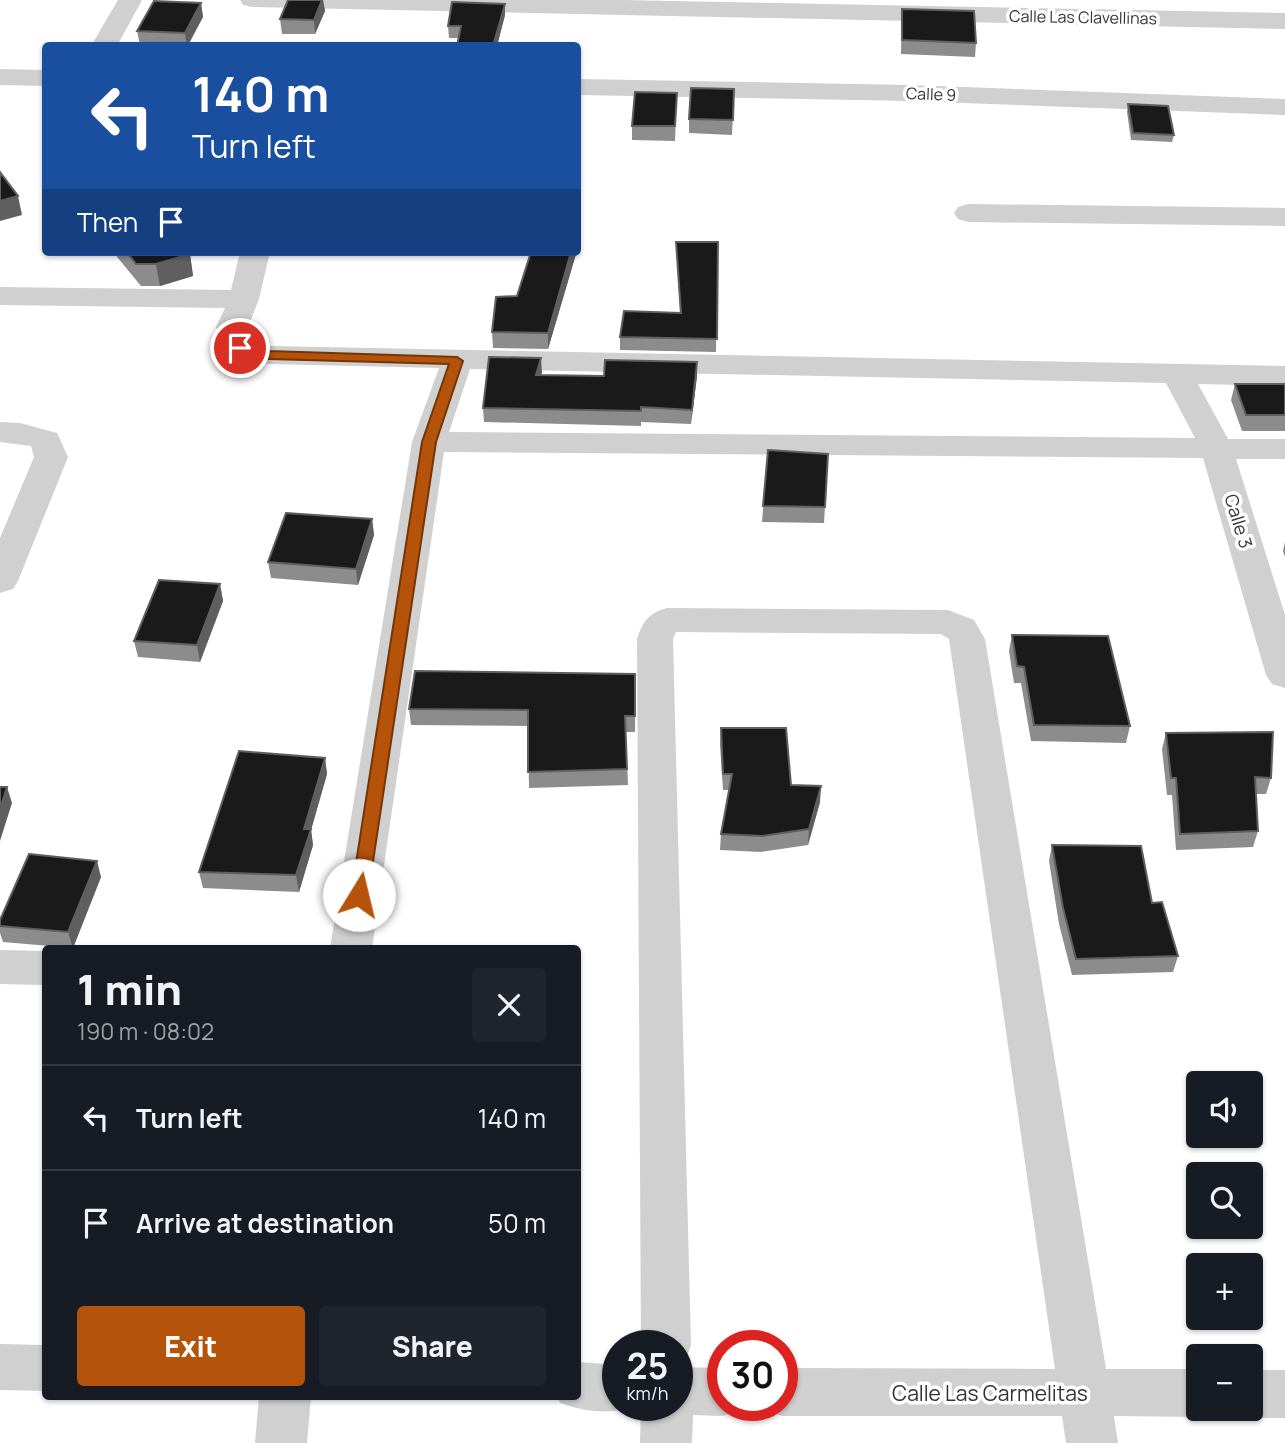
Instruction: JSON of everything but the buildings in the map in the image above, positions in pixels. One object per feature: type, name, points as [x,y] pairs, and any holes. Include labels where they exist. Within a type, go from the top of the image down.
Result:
[{"type":"street","points":[[106,42],[130,0]]},
{"type":"street","name":"Calle Las Clavellinas","points":[[252,0],[1285,21]]},
{"type":"street","points":[[0,77],[42,78]]},
{"type":"street","name":"Calle 9","points":[[581,87],[909,93],[1285,107]]},
{"type":"street","points":[[968,213],[1285,217]]},
{"type":"street","points":[[254,256],[244,299],[232,327],[240,348],[269,355],[457,361],[1285,376]]},
{"type":"street","points":[[0,296],[244,299]]},
{"type":"street","points":[[351,945],[429,442],[457,361]]},
{"type":"street","name":"Calle 3","points":[[1177,374],[1216,447],[1279,634],[1285,675]]},
{"type":"street","points":[[0,432],[20,433],[45,440],[51,457],[0,581]]},
{"type":"street","points":[[429,442],[1285,449]]},
{"type":"street","points":[[666,1330],[655,639],[659,626],[667,620],[948,622],[961,629],[967,639],[1092,1443]]},
{"type":"street","points":[[0,967],[42,968]]},
{"type":"street","points":[[0,1367],[42,1368]]},
{"type":"street","points":[[581,1386],[602,1388]]},
{"type":"street","name":"Calle Las Carmelitas","points":[[798,1392],[1186,1394]]},
{"type":"street","points":[[1263,1394],[1285,1394]]},
{"type":"street","points":[[281,1443],[285,1400]]},
{"type":"street","points":[[666,1443],[667,1421]]},
{"type":"route","points":[[240,348],[269,355],[457,361],[429,442],[359,895]]}]
